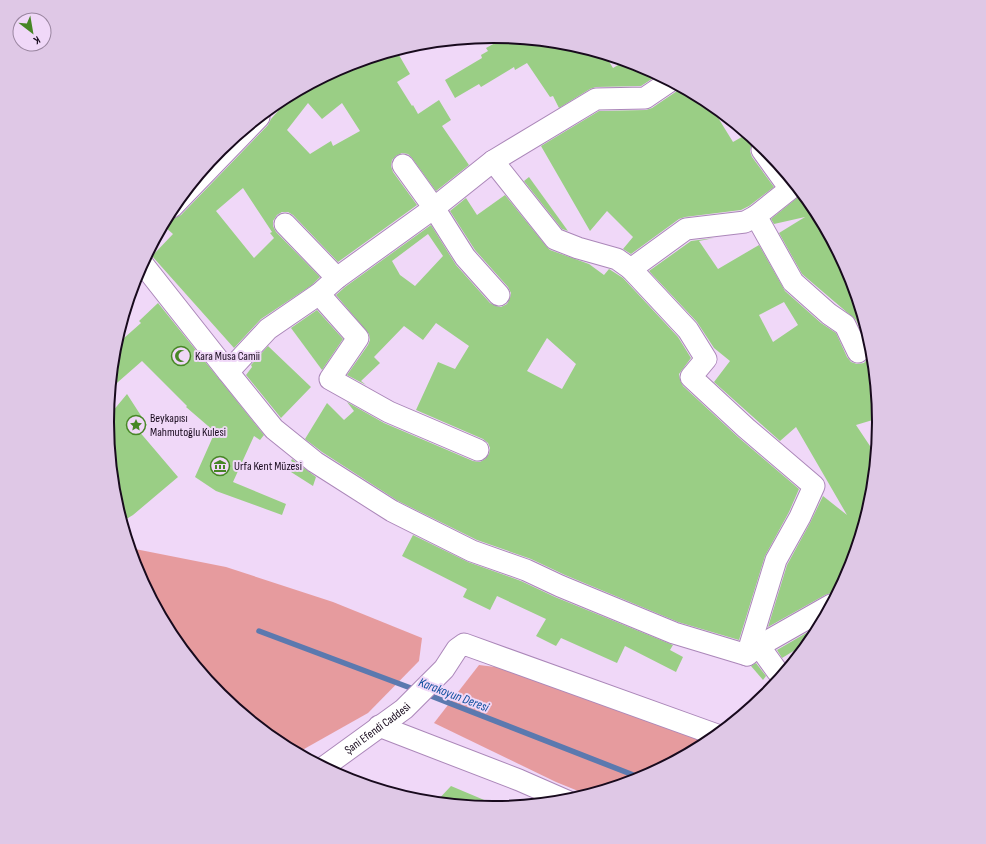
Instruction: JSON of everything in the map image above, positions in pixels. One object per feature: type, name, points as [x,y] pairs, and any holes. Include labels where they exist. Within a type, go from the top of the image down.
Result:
[{"type":"street","points":[[228,372],[268,329],[319,294],[337,278],[434,208],[493,161],[596,99],[645,98],[665,84]]},
{"type":"street","points":[[493,161],[555,239],[578,248],[617,259],[631,269],[688,330],[706,359],[691,377],[746,428],[814,486],[800,517],[776,560],[753,650]]},
{"type":"street","points":[[403,164],[434,208],[465,257],[499,295]]},
{"type":"street","points":[[631,269],[686,229],[745,222],[756,216],[790,189],[777,171]]},
{"type":"street","points":[[756,216],[793,282],[828,314],[845,325],[858,352]]},
{"type":"street","points":[[285,224],[337,278]]},
{"type":"street","points":[[147,269],[274,430],[315,462],[392,511],[472,550],[526,570],[560,586],[674,633],[753,650],[778,672]]},
{"type":"street","points":[[319,294],[358,338],[330,379],[389,412],[478,450]]},
{"type":"street","points":[[753,650],[822,610]]},
{"type":"street","name":"Şani Efendi Caddesi","points":[[329,764],[404,709],[444,669],[457,649],[464,644],[710,733]]},
{"type":"street","points":[[379,726],[519,780],[555,796]]},
{"type":"shaded area","points":[[136,549],[226,567],[333,602],[422,638],[419,661],[368,713],[303,750],[262,723],[225,690],[192,653],[178,633],[153,590]]},
{"type":"shaded area","points":[[479,665],[521,670],[704,737],[661,762],[638,772],[615,781],[578,791],[556,782],[434,723]]},
{"type":"building","points":[[495,43],[542,46],[567,50],[609,61],[613,68],[619,65],[653,78],[641,86],[596,87],[590,89],[559,108],[553,96],[550,97],[527,63],[515,70],[514,67],[481,87],[479,84],[455,98],[445,80],[482,58],[481,55],[488,51],[486,48]]},
{"type":"building","points":[[399,55],[410,74],[397,82],[412,106],[413,105],[418,114],[439,100],[451,120],[442,126],[469,165],[436,191],[408,154],[402,153],[396,156],[392,160],[391,166],[393,172],[417,205],[338,262],[293,215],[288,212],[282,212],[277,215],[273,221],[273,226],[276,232],[320,277],[312,285],[261,319],[234,348],[152,256],[173,234],[167,229],[173,219],[181,215],[268,125],[271,119],[282,107],[325,82],[371,63]],"holes":[[[308,103],[322,119],[342,103],[360,131],[333,146],[331,141],[310,154],[287,130]],[[243,188],[272,232],[270,233],[274,238],[254,258],[216,211]]]},
{"type":"building","points":[[677,91],[704,107],[717,116],[733,142],[742,137],[752,145],[750,151],[752,157],[774,187],[749,206],[741,210],[679,219],[631,254],[623,249],[633,237],[607,211],[590,231],[541,146],[599,111],[646,110],[652,108]]},
{"type":"building","points":[[529,177],[568,231],[562,229],[524,181]]},
{"type":"building","points":[[505,195],[550,250],[589,264],[604,275],[609,269],[623,278],[678,337],[691,358],[679,374],[683,386],[738,437],[799,489],[789,512],[765,556],[739,640],[678,622],[565,575],[531,559],[477,540],[398,501],[322,452],[305,439],[327,403],[344,420],[354,411],[347,402],[384,423],[473,461],[480,462],[489,454],[490,448],[488,443],[483,439],[416,410],[438,362],[455,369],[469,346],[436,323],[423,340],[404,326],[374,357],[380,363],[361,381],[366,385],[347,375],[368,345],[370,340],[369,334],[336,295],[431,225],[456,265],[490,303],[501,307],[507,304],[511,293],[508,287],[475,250],[450,211],[466,198],[477,215]],"holes":[[[428,234],[443,256],[415,286],[400,275],[392,261]],[[547,338],[576,364],[562,389],[527,371]]]},
{"type":"building","points":[[798,197],[833,254],[852,300],[860,329],[856,320],[802,274],[779,233],[805,217],[774,224],[771,219]]},
{"type":"building","points":[[714,238],[699,241],[718,269],[759,245],[785,291],[821,323],[836,333],[847,357],[851,362],[857,364],[864,363],[867,359],[872,420],[856,425],[871,447],[865,496],[852,544],[831,593],[825,595],[768,627],[787,565],[823,496],[847,515],[796,427],[780,441],[714,382],[730,361],[714,348],[697,322],[649,271],[691,241]],"holes":[[[784,302],[798,325],[773,342],[759,315]]]},
{"type":"building","points":[[158,303],[264,435],[260,440],[254,436],[233,482],[286,504],[282,515],[216,491],[195,477],[215,432],[186,407],[187,406],[142,361],[116,384],[123,339],[141,323],[139,321]]},
{"type":"building","points":[[317,310],[343,339],[322,370],[291,328]]},
{"type":"building","points":[[268,346],[311,387],[281,418],[246,375],[252,367],[251,365]]},
{"type":"building","points":[[127,394],[147,425],[138,430],[178,477],[128,518],[126,518],[121,496],[117,471],[115,409]]},
{"type":"building","points":[[292,459],[316,477],[313,486],[291,472],[296,464],[291,461]]},
{"type":"building","points":[[413,535],[468,562],[521,581],[555,597],[673,645],[670,650],[683,657],[676,672],[625,646],[617,663],[561,638],[556,646],[536,636],[546,619],[497,596],[490,610],[463,597],[467,589],[402,556]]},
{"type":"building","points":[[809,631],[797,649],[782,658],[777,650]]},
{"type":"building","points":[[756,663],[766,676],[763,680],[751,666]]},
{"type":"building","points":[[451,786],[486,801],[468,800],[440,797]]},
{"type":"waterway","name":"Karakoyun Deresi","points":[[259,631],[416,690]]},
{"type":"waterway","name":"Karakoyun Deresi","points":[[426,694],[632,774]]},
{"type":"place","name":"Kara Musa Camii","points":[[181,356]]},
{"type":"place","name":"Beykapısı Mahmutoğlu Kulesi","points":[[136,425]]},
{"type":"place","name":"Urfa Kent Müzesi","points":[[220,466]]}]
